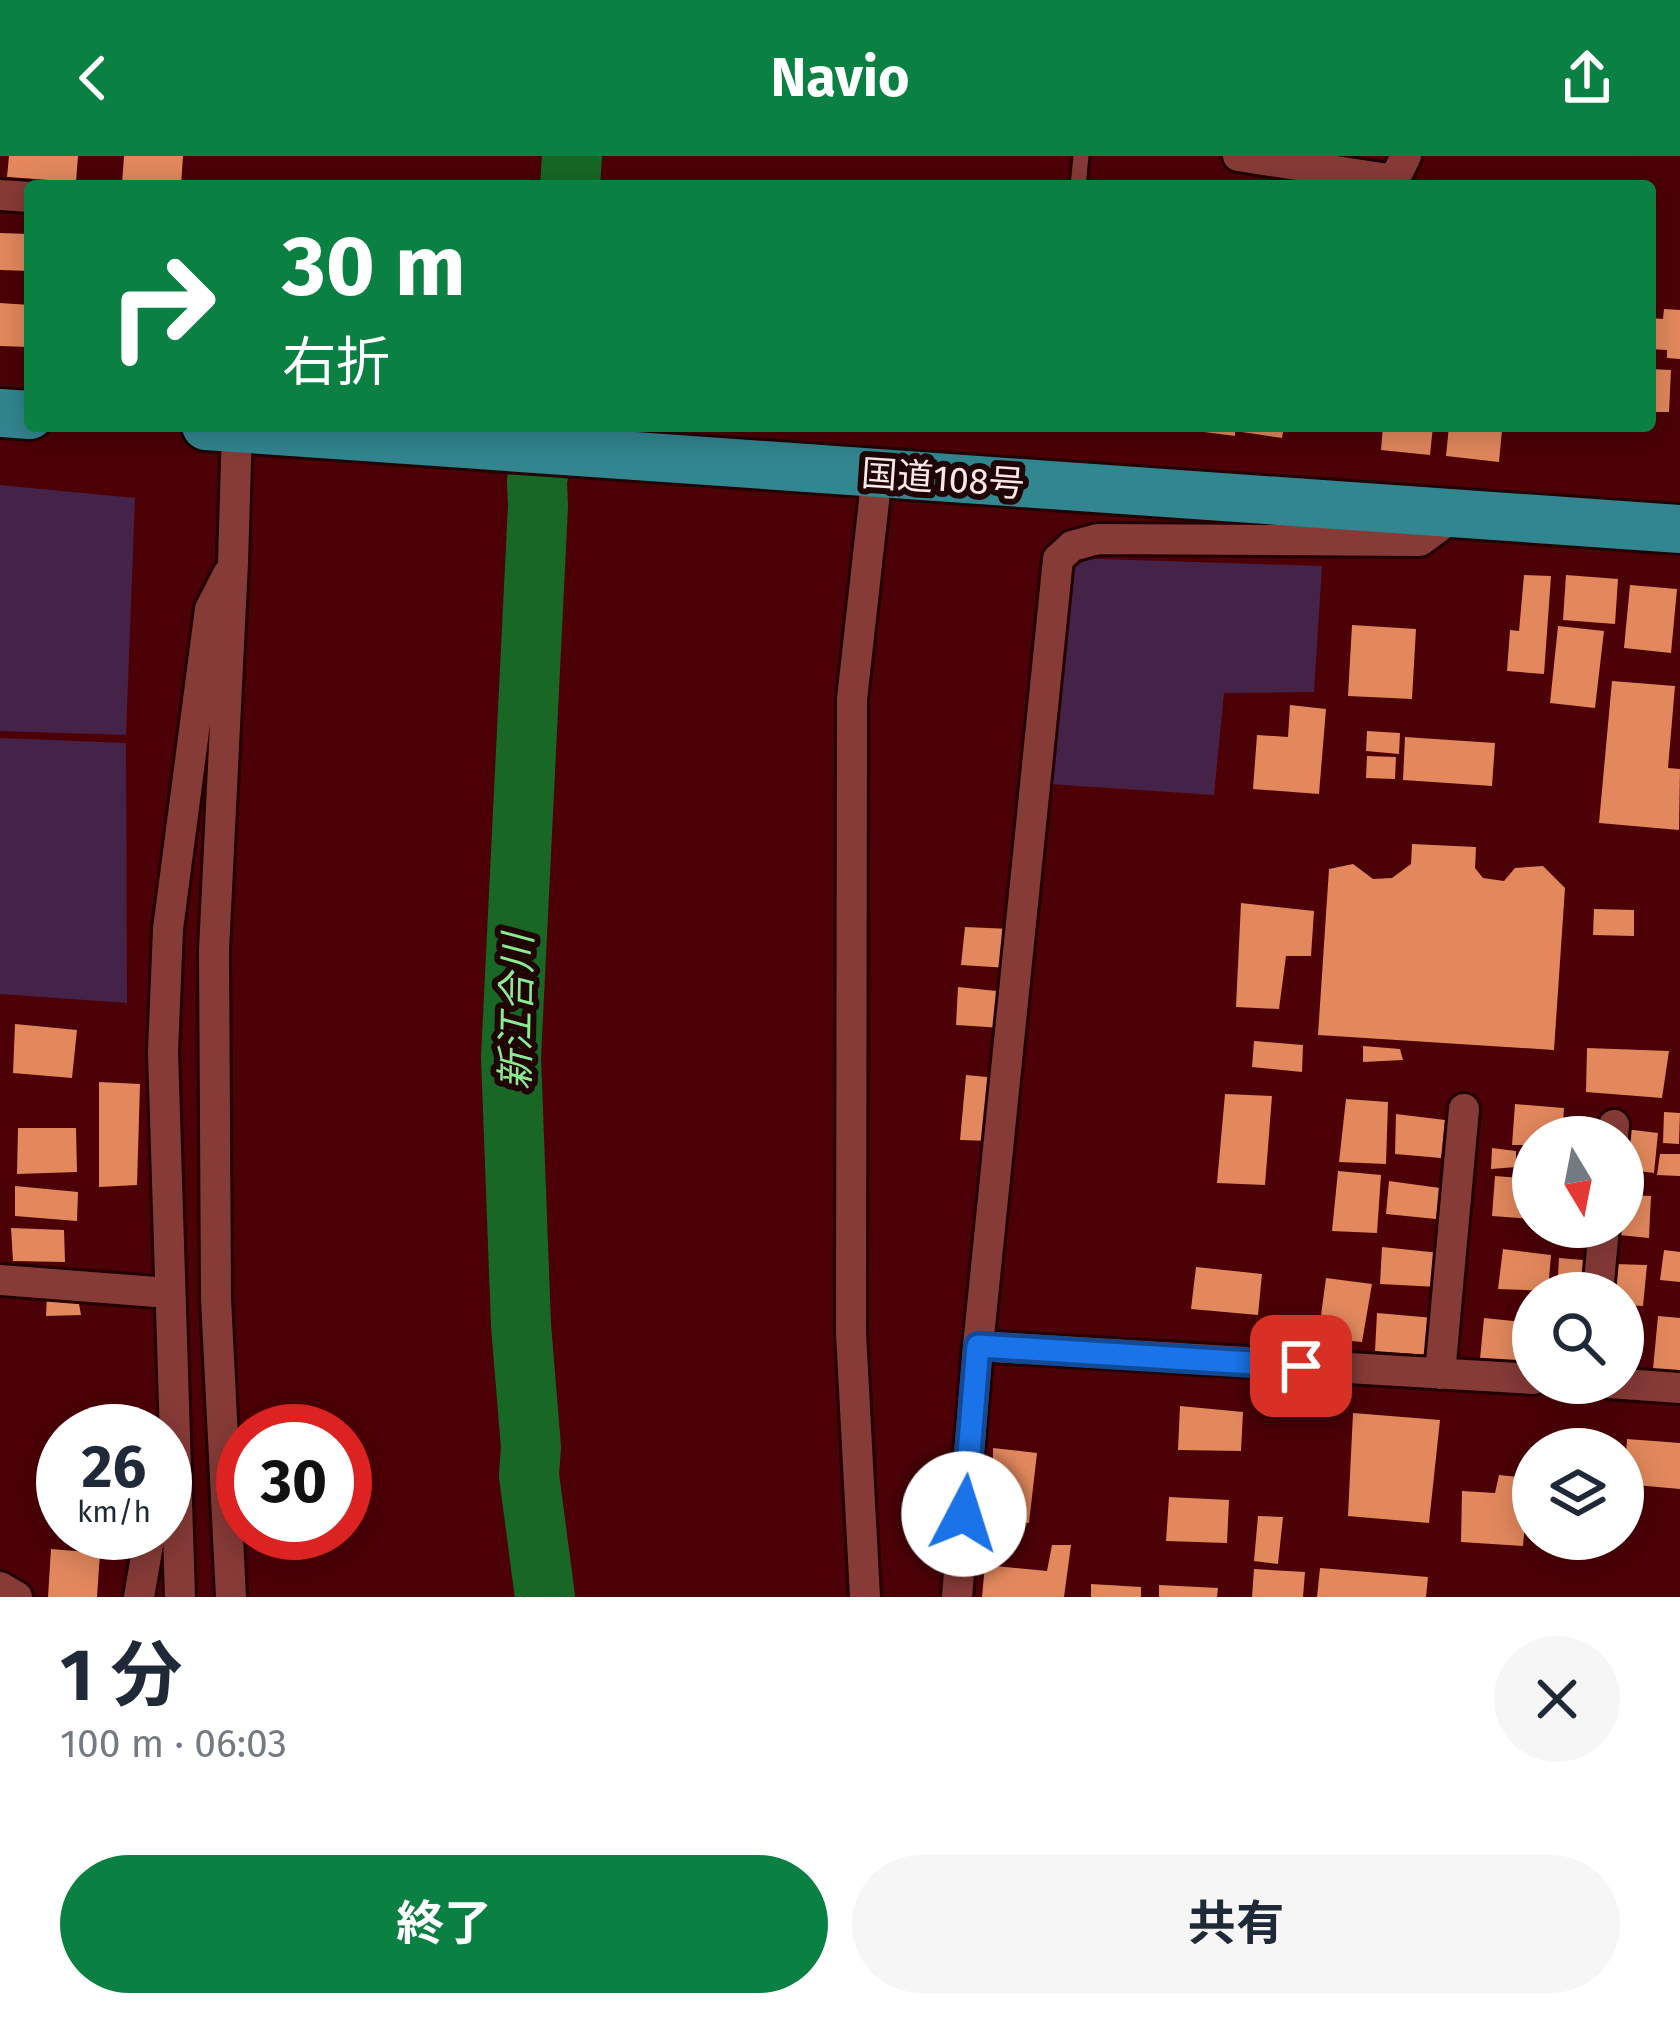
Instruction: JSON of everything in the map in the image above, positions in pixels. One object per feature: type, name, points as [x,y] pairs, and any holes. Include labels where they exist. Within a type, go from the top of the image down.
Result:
[{"type":"highway","name":"国道108号","points":[[300,432],[1680,529]]},
{"type":"street","points":[[1238,156],[1394,180],[1406,156]]},
{"type":"street","points":[[230,432],[233,563],[214,950],[216,1299],[231,1597]]},
{"type":"street","points":[[861,472],[852,699],[851,1334],[865,1597]]},
{"type":"street","points":[[957,1597],[1058,559],[1072,546],[1098,539],[1420,541],[1458,513]]},
{"type":"street","points":[[174,1404],[163,1052],[168,929],[210,609],[233,563]]},
{"type":"street","points":[[1440,1374],[1464,1109]]},
{"type":"street","points":[[0,1280],[169,1293]]},
{"type":"street","points":[[978,1346],[1512,1378]]},
{"type":"street","points":[[1644,1385],[1680,1388]]},
{"type":"street","points":[[139,1597],[145,1560]]},
{"type":"street","points":[[179,1560],[180,1597]]},
{"type":"street","points":[[0,1587],[17,1597]]},
{"type":"shaded area","points":[[0,485],[135,498],[126,735],[0,731]]},
{"type":"shaded area","points":[[1072,558],[1322,566],[1314,692],[1224,693],[1214,795],[1048,784]]},
{"type":"shaded area","points":[[0,738],[126,743],[127,1003],[0,994]]},
{"type":"building","points":[[9,156],[78,156],[76,180],[7,177]]},
{"type":"building","points":[[124,156],[183,156],[181,180],[122,180]]},
{"type":"building","points":[[0,233],[24,234],[24,271],[0,270]]},
{"type":"building","points":[[0,303],[24,305],[24,347],[0,346]]},
{"type":"building","points":[[1664,309],[1680,310],[1680,359],[1667,358],[1667,350],[1656,349],[1656,318],[1663,319]]},
{"type":"building","points":[[1656,369],[1671,370],[1669,412],[1656,412]]},
{"type":"building","points":[[1242,432],[1283,432],[1282,438]]},
{"type":"building","points":[[1382,432],[1432,432],[1430,455],[1381,450]]},
{"type":"building","points":[[1448,432],[1502,432],[1499,462],[1446,456]]},
{"type":"building","points":[[1524,575],[1551,576],[1544,674],[1507,671],[1510,630],[1519,631]]},
{"type":"building","points":[[1566,575],[1618,579],[1615,624],[1563,620]]},
{"type":"building","points":[[1630,585],[1677,589],[1671,653],[1624,648]]},
{"type":"building","points":[[1352,625],[1416,629],[1412,699],[1348,696]]},
{"type":"building","points":[[1558,626],[1604,631],[1595,708],[1550,703]]},
{"type":"building","points":[[1612,681],[1675,686],[1668,768],[1680,769],[1679,830],[1599,823]]},
{"type":"building","points":[[1290,705],[1326,709],[1319,794],[1253,789],[1257,735],[1288,737]]},
{"type":"building","points":[[1367,731],[1400,733],[1399,754],[1366,751]]},
{"type":"building","points":[[1405,737],[1495,743],[1492,786],[1403,780]]},
{"type":"building","points":[[1367,756],[1396,757],[1395,779],[1366,778]]},
{"type":"building","points":[[1412,844],[1476,847],[1475,868],[1483,878],[1504,881],[1515,868],[1543,866],[1565,888],[1554,1050],[1318,1035],[1329,869],[1353,864],[1373,879],[1392,878],[1411,864]]},
{"type":"building","points":[[1241,903],[1314,911],[1311,956],[1286,956],[1279,1009],[1236,1007]]},
{"type":"building","points":[[1594,909],[1634,910],[1634,936],[1593,935]]},
{"type":"building","points":[[965,927],[1011,929],[1009,968],[961,965]]},
{"type":"building","points":[[958,987],[1006,992],[1002,1028],[956,1025]]},
{"type":"building","points":[[15,1024],[77,1030],[72,1078],[13,1073]]},
{"type":"building","points":[[1254,1041],[1303,1045],[1302,1072],[1252,1067]]},
{"type":"building","points":[[1363,1046],[1400,1049],[1403,1060],[1363,1062]]},
{"type":"building","points":[[1587,1048],[1669,1051],[1662,1098],[1586,1092]]},
{"type":"building","points":[[966,1075],[997,1078],[991,1141],[960,1140]]},
{"type":"building","points":[[99,1082],[140,1084],[137,1185],[99,1187]]},
{"type":"building","points":[[1225,1094],[1272,1096],[1265,1185],[1217,1183]]},
{"type":"building","points":[[1346,1099],[1388,1102],[1386,1164],[1339,1162]]},
{"type":"building","points":[[1515,1104],[1564,1108],[1563,1116],[1514,1116]]},
{"type":"building","points":[[1664,1112],[1680,1113],[1679,1144],[1663,1143]]},
{"type":"building","points":[[1396,1114],[1445,1120],[1441,1158],[1395,1154]]},
{"type":"building","points":[[18,1128],[76,1128],[77,1172],[17,1174]]},
{"type":"building","points":[[1644,1131],[1658,1133],[1654,1173],[1644,1172]]},
{"type":"building","points":[[1492,1148],[1512,1150],[1512,1167],[1491,1169]]},
{"type":"building","points":[[1660,1154],[1680,1154],[1680,1176],[1657,1175]]},
{"type":"building","points":[[1338,1171],[1381,1175],[1377,1233],[1332,1231]]},
{"type":"building","points":[[1495,1176],[1512,1177],[1512,1217],[1492,1216]]},
{"type":"building","points":[[1389,1181],[1440,1188],[1436,1219],[1386,1214]]},
{"type":"building","points":[[15,1186],[78,1192],[77,1221],[15,1216]]},
{"type":"building","points":[[1644,1196],[1651,1196],[1649,1238],[1644,1238]]},
{"type":"building","points":[[11,1228],[64,1230],[65,1262],[13,1261]]},
{"type":"building","points":[[1382,1247],[1440,1253],[1438,1287],[1380,1284]]},
{"type":"building","points":[[1503,1249],[1551,1255],[1550,1272],[1512,1272],[1512,1290],[1498,1289]]},
{"type":"building","points":[[1664,1250],[1680,1252],[1680,1282],[1660,1280]]},
{"type":"building","points":[[1559,1258],[1595,1261],[1593,1272],[1558,1272]]},
{"type":"building","points":[[1614,1264],[1647,1265],[1644,1296],[1644,1272],[1614,1272]]},
{"type":"building","points":[[1196,1267],[1262,1274],[1258,1315],[1191,1309]]},
{"type":"building","points":[[1326,1278],[1372,1284],[1362,1342],[1318,1338]]},
{"type":"building","points":[[47,1295],[78,1298],[81,1315],[46,1316]]},
{"type":"building","points":[[1377,1313],[1434,1318],[1429,1355],[1375,1351]]},
{"type":"building","points":[[1658,1316],[1680,1318],[1680,1371],[1653,1369]]},
{"type":"building","points":[[1484,1318],[1512,1321],[1512,1363],[1480,1359]]},
{"type":"building","points":[[1180,1406],[1243,1412],[1241,1451],[1178,1450]]},
{"type":"building","points":[[1353,1413],[1440,1420],[1429,1523],[1348,1516]]},
{"type":"building","points":[[1644,1440],[1680,1443],[1680,1489],[1644,1486]]},
{"type":"building","points":[[993,1448],[1037,1453],[1029,1523],[992,1519]]},
{"type":"building","points":[[1499,1475],[1512,1476],[1512,1545],[1461,1542],[1462,1491],[1495,1493]]},
{"type":"building","points":[[1169,1497],[1229,1500],[1227,1543],[1166,1541]]},
{"type":"building","points":[[1258,1516],[1283,1517],[1278,1564],[1254,1561]]},
{"type":"building","points":[[1052,1545],[1071,1545],[1064,1597],[982,1597],[985,1565],[1047,1571]]},
{"type":"building","points":[[50,1560],[100,1560],[97,1597],[48,1597]]},
{"type":"building","points":[[1320,1568],[1428,1577],[1426,1597],[1317,1597]]},
{"type":"building","points":[[1254,1569],[1305,1572],[1303,1597],[1252,1597]]},
{"type":"building","points":[[1091,1584],[1141,1587],[1141,1597],[1091,1597]]},
{"type":"building","points":[[1159,1585],[1218,1588],[1217,1597],[1159,1597]]},
{"type":"waterway","name":"新江合川","points":[[570,180],[572,156]]},
{"type":"waterway","name":"新江合川","points":[[545,1597],[529,1475],[511,1057],[537,481],[546,432]]},
{"type":"route","points":[[964,1514],[978,1346],[1301,1366]]}]
